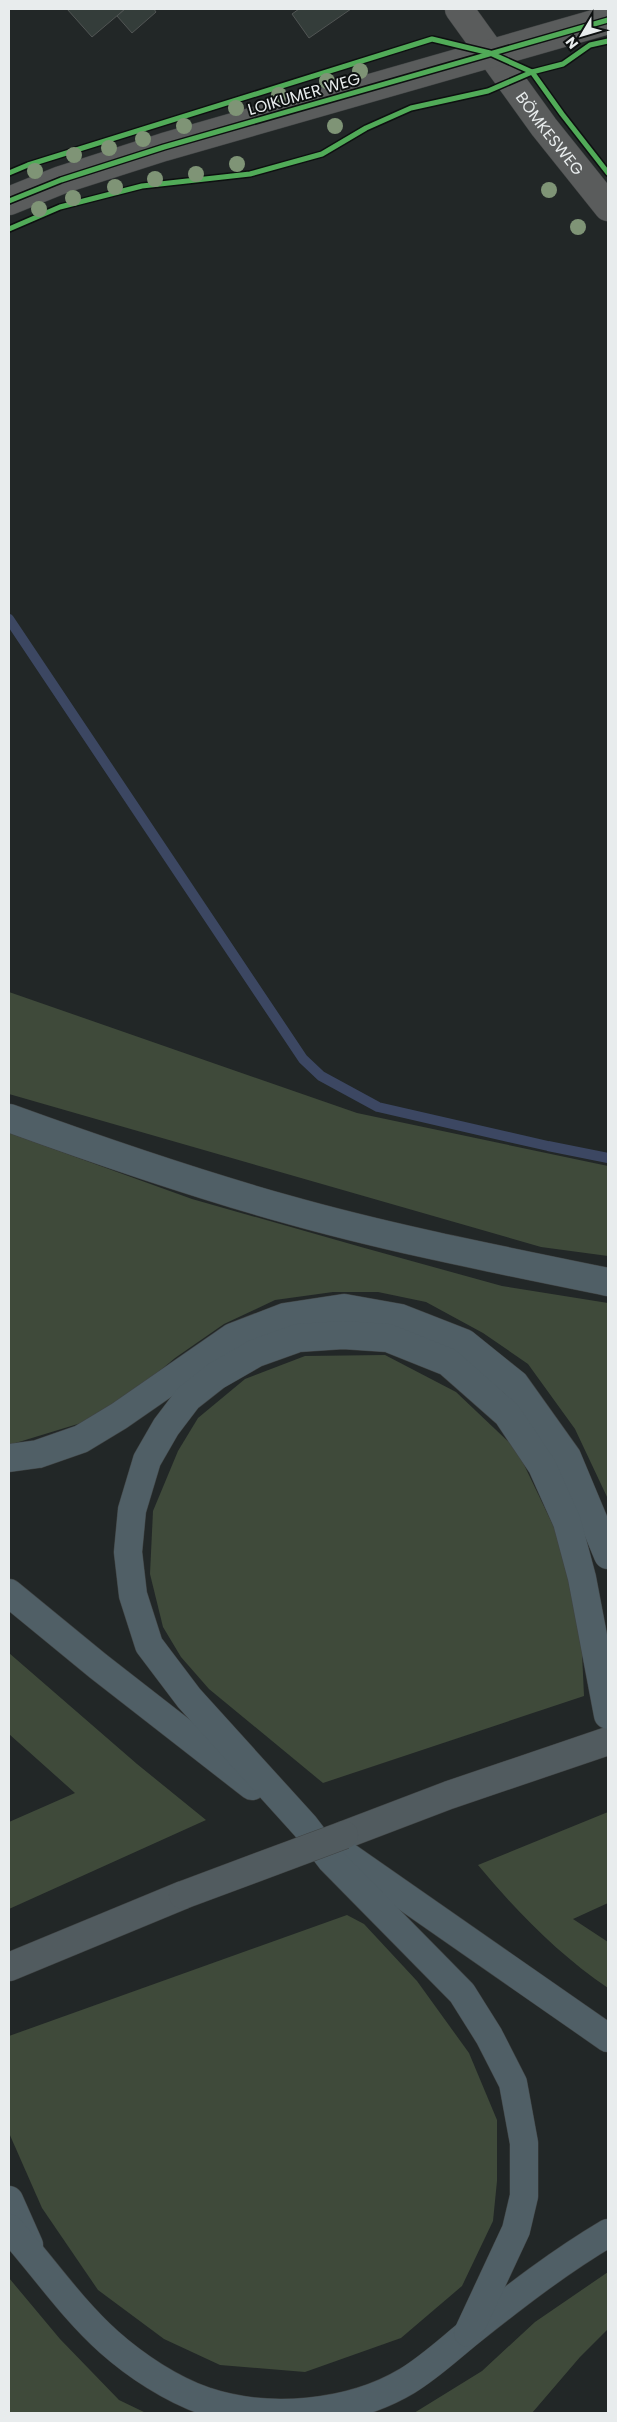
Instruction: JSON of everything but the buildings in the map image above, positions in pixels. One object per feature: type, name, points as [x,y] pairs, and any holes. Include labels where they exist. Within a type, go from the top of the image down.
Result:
[{"type":"highway","points":[[9,1118],[104,1152],[286,1209],[459,1251],[608,1282]]},
{"type":"highway","points":[[9,1458],[38,1454],[81,1439],[119,1416],[233,1337],[285,1317],[344,1308],[400,1318],[464,1343],[515,1384],[567,1457],[608,1555]]},
{"type":"highway","points":[[468,2334],[516,2230],[524,2196],[524,2143],[513,2083],[462,1993],[331,1860],[305,1826],[188,1698],[149,1645],[133,1595],[128,1552],[132,1510],[146,1460],[166,1427],[188,1398],[216,1376],[264,1350],[298,1338],[343,1335],[388,1338],[448,1362],[507,1414],[542,1466],[567,1522],[582,1578],[608,1715]]},
{"type":"highway","points":[[9,1593],[98,1666],[305,1826],[608,2038]]},
{"type":"highway","points":[[9,2200],[35,2257]]},
{"type":"highway","points":[[9,2228],[35,2257],[58,2289],[109,2343],[169,2385],[205,2401],[240,2410],[306,2412],[358,2402],[406,2381],[440,2358],[568,2257],[608,2233]]},
{"type":"main road","points":[[9,1967],[183,1895],[449,1796],[608,1741]]},
{"type":"street","name":"BÖMKESWEG","points":[[459,9],[544,128],[608,207]]},
{"type":"street","name":"LOIKUMER WEG","points":[[9,201],[61,180],[164,147],[608,20]]},
{"type":"green space","points":[[9,992],[357,1113],[608,1166],[608,1256],[541,1247],[9,1094]]},
{"type":"green space","points":[[9,1133],[192,1199],[361,1247],[502,1286],[608,1303],[608,1499],[575,1429],[528,1364],[483,1333],[426,1302],[378,1292],[333,1292],[275,1300],[224,1324],[175,1358],[131,1395],[81,1423],[9,1445]]},
{"type":"green space","points":[[385,1355],[456,1392],[517,1450],[562,1544],[581,1632],[584,1696],[323,1783],[209,1689],[181,1657],[163,1627],[150,1574],[153,1511],[178,1451],[198,1418],[245,1379],[305,1356]]},
{"type":"green space","points":[[9,1653],[137,1764],[206,1820],[9,1909],[9,1822],[75,1793],[9,1734]]},
{"type":"green space","points":[[608,1812],[608,1903],[573,1919],[608,1942],[608,1988],[555,1947],[507,1899],[478,1865]]},
{"type":"green space","points":[[347,1915],[364,1924],[417,1981],[469,2053],[497,2120],[497,2181],[493,2221],[462,2286],[401,2338],[305,2372],[220,2365],[164,2339],[98,2290],[42,2208],[9,2133],[9,2036]]},
{"type":"green space","points":[[608,2272],[608,2329],[580,2357],[532,2413],[414,2413],[482,2371],[535,2322]]},
{"type":"green space","points":[[9,2278],[60,2339],[119,2400],[146,2413],[9,2412]]},
{"type":"waterway","points":[[9,619],[303,1059],[321,1076],[378,1107],[608,1158]]},
{"type":"cycle path","points":[[9,201],[61,180],[164,147],[608,20]]},
{"type":"cycle path","points":[[9,173],[28,165],[432,39],[490,53],[532,72],[608,173]]},
{"type":"cycle path","points":[[9,229],[60,207],[142,186],[250,174],[322,154],[366,128],[411,108],[488,91],[532,72],[563,64],[590,45],[608,41]]}]
